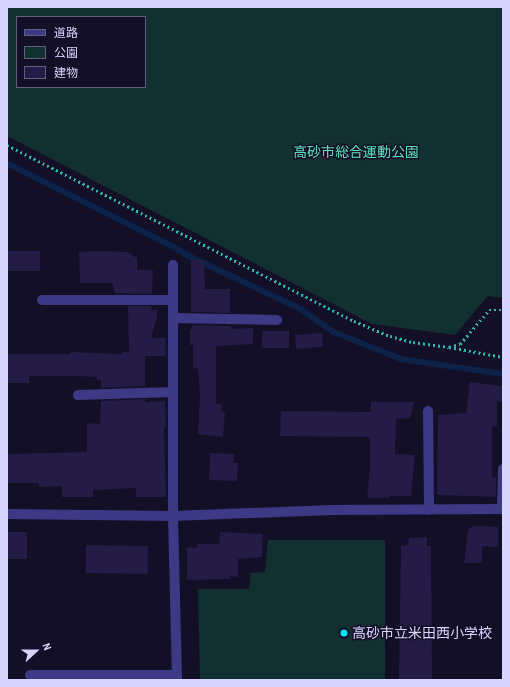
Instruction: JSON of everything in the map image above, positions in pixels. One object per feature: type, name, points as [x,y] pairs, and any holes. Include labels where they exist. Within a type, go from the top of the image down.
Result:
[{"type":"street","points":[[30,675],[63,677],[177,677],[173,516],[173,265]]},
{"type":"street","points":[[42,300],[173,300]]},
{"type":"street","points":[[173,318],[277,320]]},
{"type":"street","points":[[78,395],[173,392]]},
{"type":"street","points":[[428,411],[429,510]]},
{"type":"street","points":[[7,514],[173,516],[332,510],[503,509],[503,469]]},
{"type":"path","points":[[7,145],[360,324],[390,336],[413,342],[503,357]]},
{"type":"path","points":[[449,347],[460,344],[477,322],[489,310],[503,310]]},
{"type":"green space","name":"高砂市総合運動公園","points":[[7,7],[503,7],[503,298],[488,296],[455,335],[372,324],[7,136]]},
{"type":"green space","points":[[268,540],[385,540],[385,680],[200,680],[198,589],[249,589],[251,573],[265,572]]},
{"type":"building","points":[[7,251],[40,251],[40,271],[7,271]]},
{"type":"building","points":[[79,252],[127,252],[137,258],[137,270],[153,270],[152,294],[115,293],[112,283],[80,283]]},
{"type":"building","points":[[191,260],[204,260],[205,289],[230,289],[230,313],[191,312]]},
{"type":"building","points":[[128,306],[152,306],[151,310],[157,310],[157,318],[151,338],[166,338],[165,356],[145,356],[145,386],[101,388],[101,380],[97,380],[97,377],[76,376],[29,376],[29,383],[7,383],[7,354],[71,354],[71,352],[123,354],[123,352],[129,352]]},
{"type":"building","points":[[192,325],[231,326],[231,329],[253,328],[253,344],[216,346],[216,404],[221,404],[221,411],[225,413],[223,437],[198,434],[200,395],[198,369],[193,368],[193,345],[190,345],[190,329],[192,329]]},
{"type":"building","points":[[262,331],[289,331],[289,348],[262,348]]},
{"type":"building","points":[[322,333],[323,347],[296,349],[295,335]]},
{"type":"building","points":[[470,382],[502,386],[503,402],[497,401],[497,426],[492,427],[492,477],[496,477],[496,497],[437,495],[438,415],[466,413]]},
{"type":"building","points":[[145,399],[145,402],[165,401],[166,427],[164,427],[166,497],[136,497],[136,488],[93,490],[93,497],[62,497],[62,486],[39,487],[39,483],[7,483],[7,454],[87,452],[87,423],[100,424],[101,401]]},
{"type":"building","points":[[371,402],[414,402],[410,418],[396,419],[395,454],[415,455],[411,496],[367,498],[370,467],[370,437],[280,436],[281,411],[371,412]]},
{"type":"building","points":[[210,453],[234,454],[233,463],[238,463],[237,481],[209,480]]},
{"type":"building","points":[[475,526],[498,527],[498,547],[482,546],[482,563],[464,563],[468,529]]},
{"type":"building","points":[[7,532],[27,532],[27,559],[7,559]]},
{"type":"building","points":[[220,532],[263,534],[262,557],[238,559],[238,577],[230,576],[230,579],[187,580],[187,547],[197,548],[197,544],[219,544]]},
{"type":"building","points":[[427,537],[427,546],[431,546],[432,680],[399,680],[401,546],[408,545],[409,538]]},
{"type":"building","points":[[86,545],[148,546],[148,574],[86,573]]},
{"type":"waterway","points":[[7,163],[189,256],[301,309],[334,332],[401,359],[503,374]]},
{"type":"place","name":"高砂市立米田西小学校","points":[[344,633]]}]
